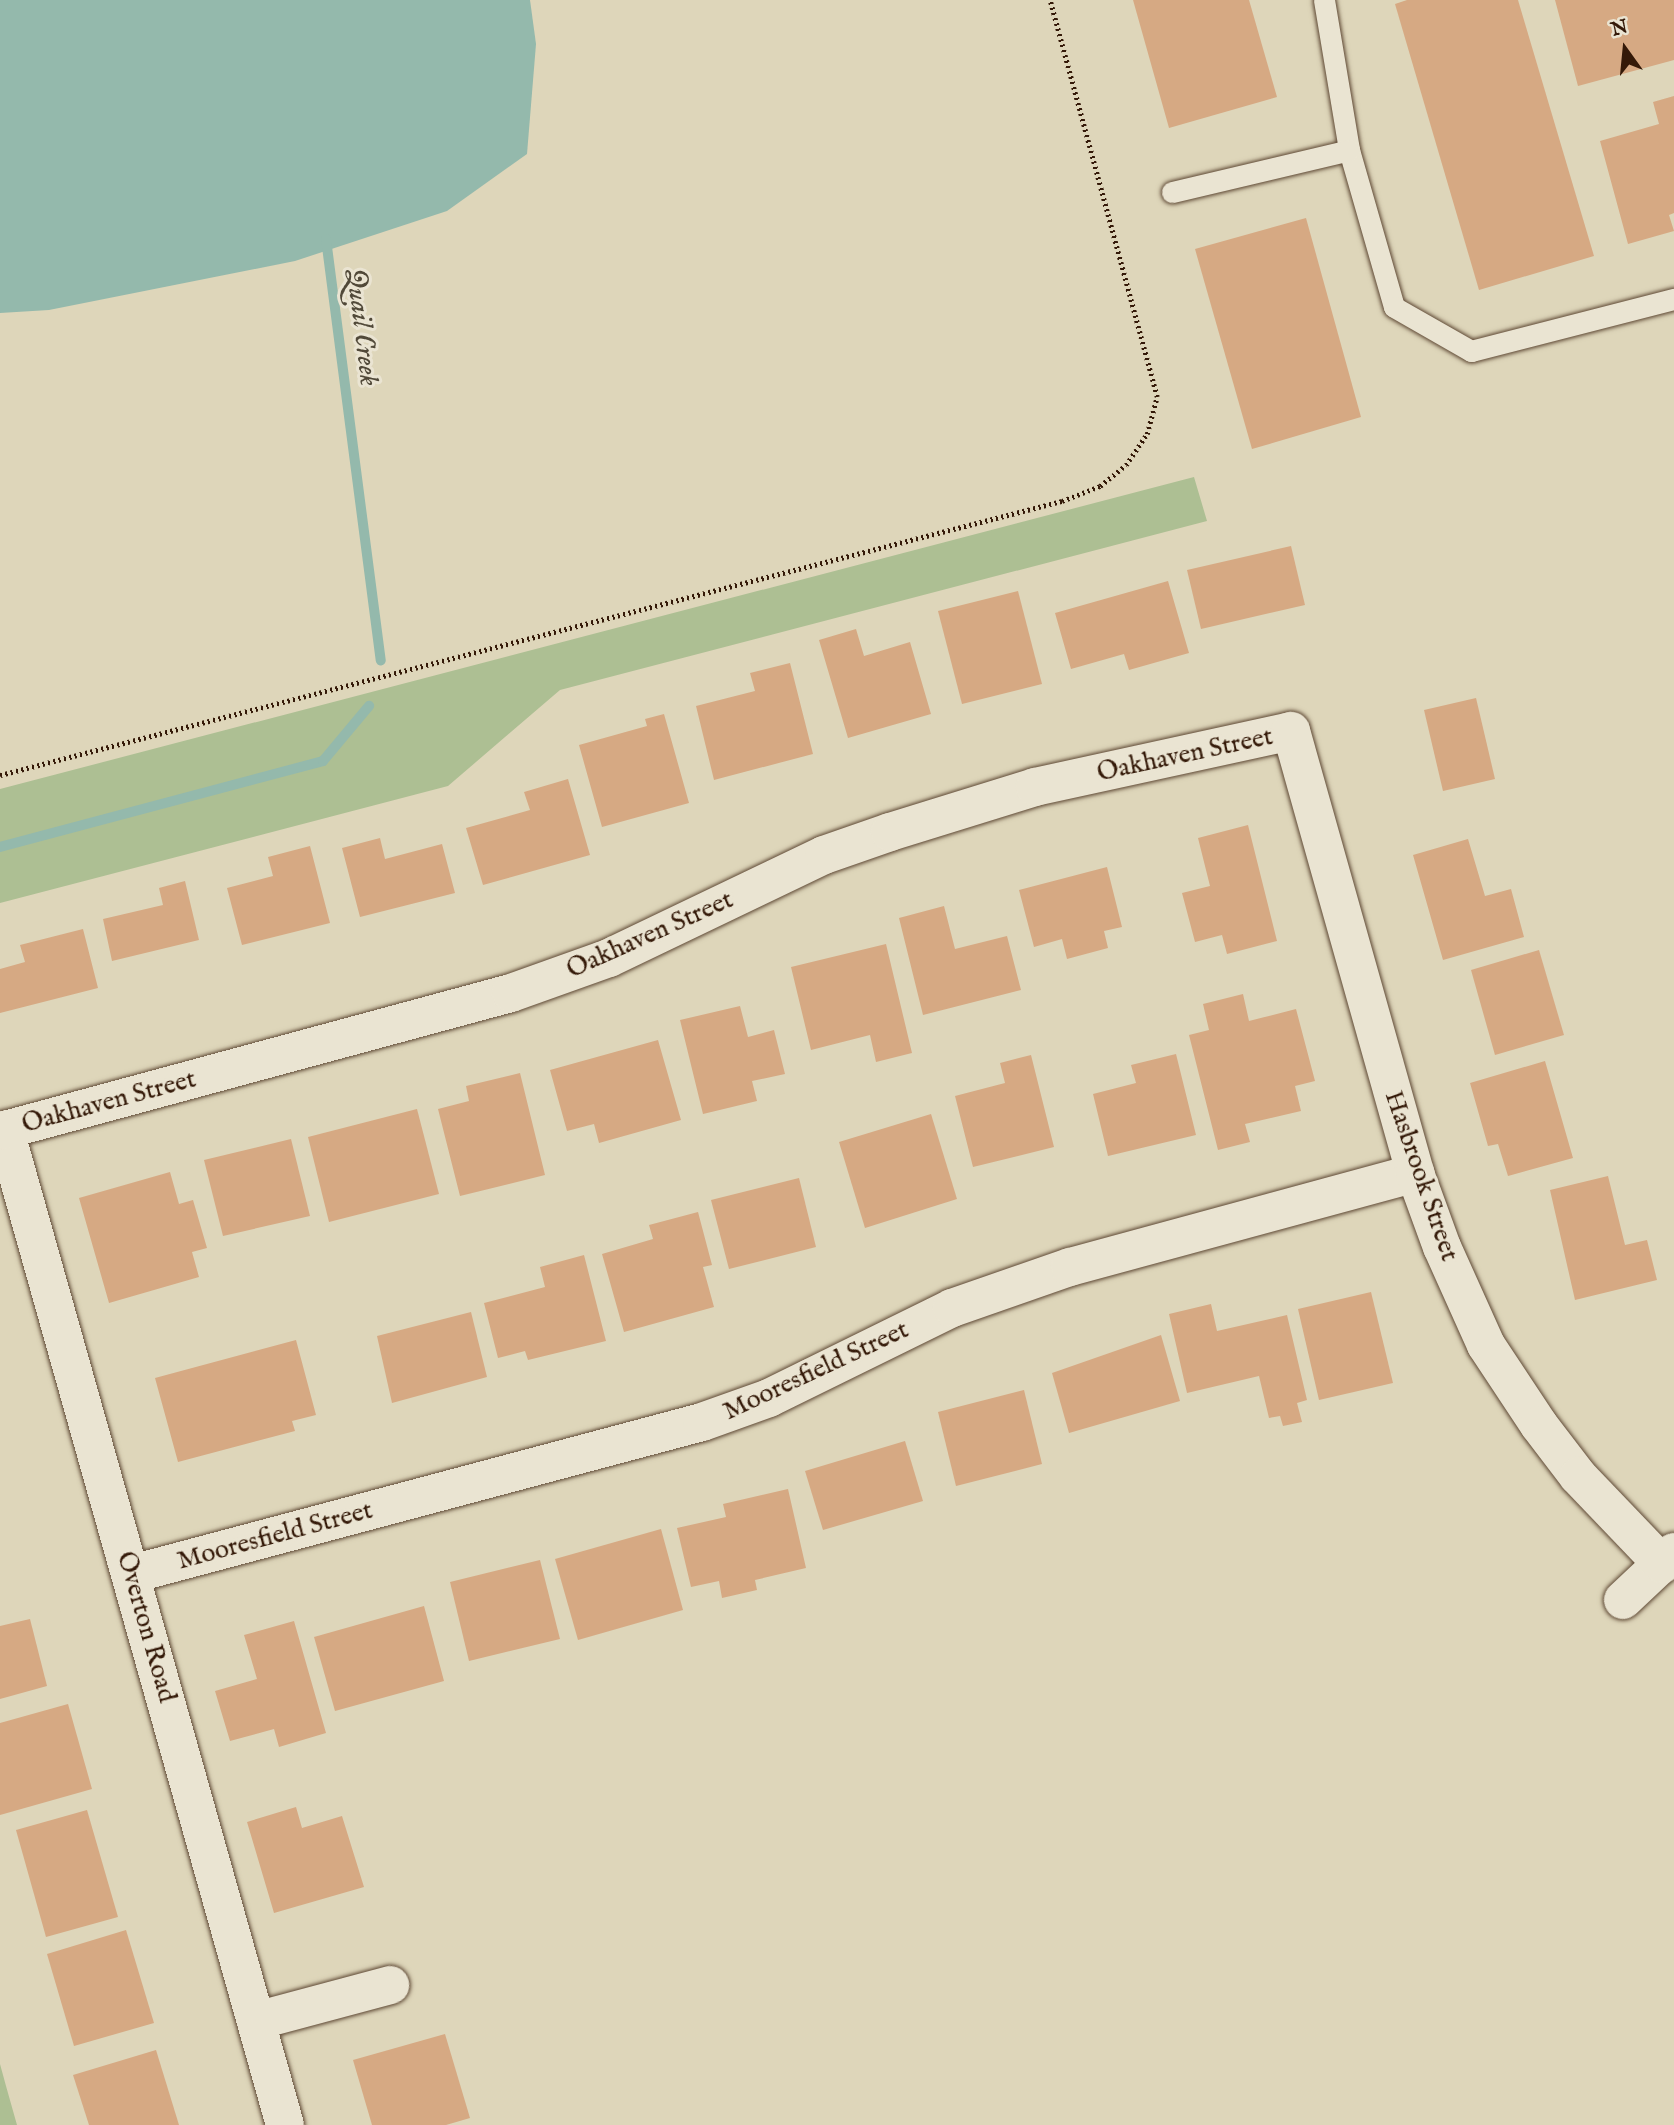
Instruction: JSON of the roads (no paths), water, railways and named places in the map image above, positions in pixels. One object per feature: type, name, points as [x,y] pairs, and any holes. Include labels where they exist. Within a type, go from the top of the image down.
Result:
[{"type":"street","name":"Oakhaven Street","points":[[5,1130],[511,993],[608,958],[824,855],[1035,787],[1291,731]]},
{"type":"street","name":"Hasbrook Street","points":[[1291,731],[1415,1173],[1486,1345],[1578,1476],[1668,1558]]},
{"type":"street","name":"Overton Road","points":[[5,1130],[285,2125]]},
{"type":"street","name":"Mooresfield Street","points":[[132,1574],[702,1422],[769,1398],[952,1308],[1070,1267],[1415,1173]]},
{"type":"street","points":[[1623,1600],[1668,1558]]},
{"type":"street","points":[[256,2021],[390,1985]]},
{"type":"lane","points":[[1324,0],[1349,150],[1394,307],[1471,351],[1674,299]]},
{"type":"lane","points":[[1172,192],[1349,150]]},
{"type":"water","points":[[0,0],[530,0],[536,44],[527,154],[447,211],[295,261],[49,310],[0,313]]},
{"type":"waterway","name":"Quail Creek","points":[[326,239],[381,660]]},
{"type":"waterway","name":"Quail Creek","points":[[0,847],[323,761],[369,706]]}]
